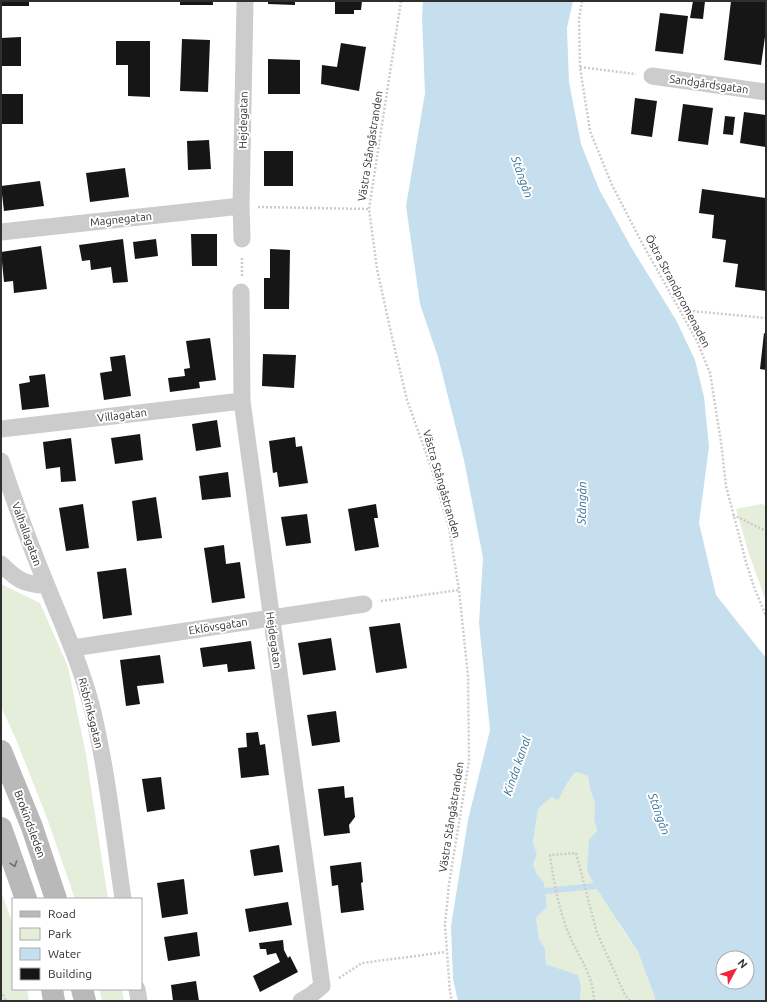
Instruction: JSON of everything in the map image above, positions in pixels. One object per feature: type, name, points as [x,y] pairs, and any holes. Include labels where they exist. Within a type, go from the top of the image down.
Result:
[{"type":"main road","name":"Brokindsleden","points":[[1,751],[32,827],[56,898]]},
{"type":"main road","points":[[1,828],[26,898]]},
{"type":"main road","points":[[52,990],[54,1001]]},
{"type":"main road","points":[[82,990],[85,1001]]},
{"type":"street","name":"Hejdegatan","points":[[242,239],[241,206],[245,1]]},
{"type":"street","name":"Sandgårdsgatan","points":[[652,76],[766,92]]},
{"type":"street","name":"Magnegatan","points":[[1,232],[241,206]]},
{"type":"street","name":"Hejdegatan","points":[[241,292],[242,401],[322,986]]},
{"type":"street","name":"Villagatan","points":[[1,429],[242,401]]},
{"type":"street","name":"Valhallagatan","points":[[1,460],[19,515],[46,585]]},
{"type":"street","points":[[1,564],[18,579],[29,584],[46,585]]},
{"type":"street","name":"Risbrinksgatan","points":[[46,585],[73,648],[93,715],[103,767],[124,898]]},
{"type":"street","name":"Eklövsgatan","points":[[73,648],[364,604]]},
{"type":"street","points":[[301,1001],[322,986]]},
{"type":"street","points":[[137,990],[139,1001]]},
{"type":"path","name":"Västra Stångåstranden","points":[[401,1],[369,209],[377,269],[392,337],[407,400],[430,464],[449,527],[459,590],[468,676],[469,761],[463,803],[455,842],[445,925],[452,1001]]},
{"type":"path","name":"Östra Strandpromenaden","points":[[582,1],[579,19],[580,67],[590,131],[612,185],[641,241],[698,341],[710,373],[721,442],[726,486],[748,568],[766,616]]},
{"type":"path","points":[[580,67],[652,76]]},
{"type":"path","points":[[241,206],[369,209]]},
{"type":"path","points":[[241,292],[242,239]]},
{"type":"path","points":[[681,310],[766,318]]},
{"type":"path","points":[[733,515],[766,530]]},
{"type":"path","points":[[391,600],[459,590]]},
{"type":"path","points":[[594,1001],[588,970],[570,938],[557,898],[550,855],[576,853],[597,933],[625,995],[630,1001]]},
{"type":"path","points":[[322,986],[335,981],[362,963],[447,952]]},
{"type":"path","points":[[1,991],[6,1001]]},
{"type":"green space","points":[[761,504],[766,505],[766,601],[749,554],[736,509]]},
{"type":"green space","points":[[1,584],[40,603],[68,667],[86,755],[108,898],[75,898],[47,818],[15,737],[1,707]]},
{"type":"green space","points":[[575,772],[588,776],[590,789],[595,803],[594,820],[619,924],[638,952],[656,997],[655,1001],[580,1001],[581,985],[578,975],[546,964],[545,949],[539,939],[536,918],[547,907],[544,882],[537,876],[533,864],[537,854],[533,842],[538,810],[566,785]]},
{"type":"green space","points":[[1,891],[12,922],[12,990],[27,990],[29,1001],[1,1001]]},
{"type":"green space","points":[[99,990],[122,990],[124,1001],[102,1001]]},
{"type":"water","points":[[423,1],[573,1],[567,28],[569,82],[581,144],[599,189],[631,247],[676,320],[695,360],[704,397],[709,447],[699,523],[716,595],[766,658],[766,1001],[655,1001],[655,997],[638,952],[595,886],[587,870],[589,840],[597,831],[594,820],[595,803],[590,789],[588,776],[575,772],[558,800],[552,797],[538,810],[533,842],[537,854],[533,864],[537,875],[544,882],[547,907],[536,918],[539,939],[545,949],[546,964],[578,975],[581,985],[580,1001],[458,1001],[453,979],[451,926],[468,820],[490,730],[479,623],[483,558],[464,460],[438,357],[420,304],[406,206],[425,93],[422,17]]},
{"type":"building","points":[[1,1],[29,1],[29,6],[1,6]]},
{"type":"building","points":[[180,1],[213,1],[213,5],[180,5]]},
{"type":"building","points":[[268,1],[295,1],[295,5],[268,4]]},
{"type":"building","points":[[335,1],[362,1],[361,10],[354,10],[354,14],[335,14]]},
{"type":"building","points":[[693,1],[705,1],[703,19],[690,18]]},
{"type":"building","points":[[731,1],[766,1],[766,30],[761,65],[724,60]]},
{"type":"building","points":[[660,13],[688,16],[683,54],[655,51]]},
{"type":"building","points":[[21,37],[21,66],[1,66],[1,38]]},
{"type":"building","points":[[182,39],[210,40],[208,92],[180,91]]},
{"type":"building","points":[[116,41],[150,41],[150,97],[128,96],[128,65],[116,65]]},
{"type":"building","points":[[341,43],[366,47],[359,91],[321,84],[322,65],[337,67]]},
{"type":"building","points":[[268,59],[300,60],[300,94],[268,94]]},
{"type":"building","points":[[1,94],[23,94],[23,124],[1,124]]},
{"type":"building","points":[[635,98],[657,101],[652,137],[631,134]]},
{"type":"building","points":[[683,104],[713,108],[708,145],[678,141]]},
{"type":"building","points":[[744,112],[766,115],[766,147],[740,143]]},
{"type":"building","points":[[725,116],[735,117],[733,135],[723,134]]},
{"type":"building","points":[[209,140],[211,169],[188,170],[187,141]]},
{"type":"building","points":[[264,151],[293,151],[293,186],[264,186]]},
{"type":"building","points":[[125,168],[129,197],[90,202],[86,173]]},
{"type":"building","points":[[40,181],[44,206],[4,211],[1,186]]},
{"type":"building","points":[[702,189],[766,198],[766,291],[735,287],[738,264],[723,262],[726,240],[712,238],[714,215],[699,213]]},
{"type":"building","points":[[191,234],[217,234],[217,266],[192,266]]},
{"type":"building","points":[[123,239],[128,282],[113,283],[111,267],[91,270],[90,260],[82,261],[79,245]]},
{"type":"building","points":[[156,239],[158,256],[135,259],[133,242]]},
{"type":"building","points":[[41,246],[47,289],[14,293],[13,281],[4,282],[1,252]]},
{"type":"building","points":[[270,249],[290,250],[289,309],[264,309],[264,278],[270,278]]},
{"type":"building","points":[[764,333],[766,334],[766,370],[760,369]]},
{"type":"building","points":[[210,338],[216,380],[199,382],[200,388],[170,392],[168,378],[185,376],[184,369],[190,368],[186,341]]},
{"type":"building","points":[[263,354],[296,355],[294,388],[262,386]]},
{"type":"building","points":[[125,355],[131,396],[104,400],[100,373],[112,371],[110,357]]},
{"type":"building","points":[[45,374],[49,407],[22,410],[19,384],[30,382],[29,376]]},
{"type":"building","points":[[217,420],[221,447],[196,451],[192,424]]},
{"type":"building","points":[[140,434],[143,460],[115,464],[111,438]]},
{"type":"building","points":[[295,437],[296,447],[302,446],[308,483],[279,487],[277,472],[273,473],[269,441]]},
{"type":"building","points":[[71,438],[76,481],[61,482],[60,467],[46,469],[43,442]]},
{"type":"building","points":[[228,472],[231,497],[202,500],[199,476]]},
{"type":"building","points":[[156,497],[162,538],[137,541],[132,501]]},
{"type":"building","points":[[83,504],[89,548],[66,551],[59,508]]},
{"type":"building","points":[[376,504],[378,518],[374,518],[379,547],[355,551],[348,509]]},
{"type":"building","points":[[307,514],[311,543],[286,546],[281,517]]},
{"type":"building","points":[[224,545],[226,564],[240,562],[245,598],[212,603],[204,548]]},
{"type":"building","points":[[126,568],[132,615],[103,619],[97,572]]},
{"type":"building","points":[[400,623],[407,668],[376,673],[369,627]]},
{"type":"building","points":[[331,638],[336,670],[303,675],[298,643]]},
{"type":"building","points":[[251,641],[255,669],[228,672],[227,664],[203,667],[200,648]]},
{"type":"building","points":[[160,655],[164,683],[137,686],[140,704],[126,706],[120,660]]},
{"type":"building","points":[[336,711],[340,742],[312,746],[307,715]]},
{"type":"building","points":[[258,732],[260,745],[265,744],[269,775],[241,778],[238,748],[247,747],[246,733]]},
{"type":"building","points":[[161,777],[165,809],[147,812],[142,779]]},
{"type":"building","points":[[344,786],[345,798],[353,797],[355,817],[349,825],[350,833],[324,836],[318,789]]},
{"type":"building","points":[[279,845],[283,872],[254,876],[250,850]]},
{"type":"building","points":[[361,862],[363,882],[361,883],[364,910],[341,913],[338,885],[332,886],[330,866]]},
{"type":"building","points":[[184,879],[188,914],[162,918],[157,883]]},
{"type":"building","points":[[288,902],[292,925],[249,932],[245,909]]},
{"type":"building","points":[[197,932],[200,956],[168,961],[164,937]]},
{"type":"building","points":[[283,940],[284,950],[288,958],[290,956],[298,972],[260,992],[253,976],[280,962],[276,953],[267,955],[266,949],[260,949],[259,943]]},
{"type":"building","points":[[196,981],[199,1001],[173,1001],[171,985]]},
{"type":"waterway","points":[[545,891],[595,886]]},
{"type":"water label","name":"Stångån","points":[[522,177]]},
{"type":"water label","name":"Stångån","points":[[582,503]]},
{"type":"water label","name":"Kinda kanal","points":[[517,766]]},
{"type":"water label","name":"Stångån","points":[[659,814]]}]
